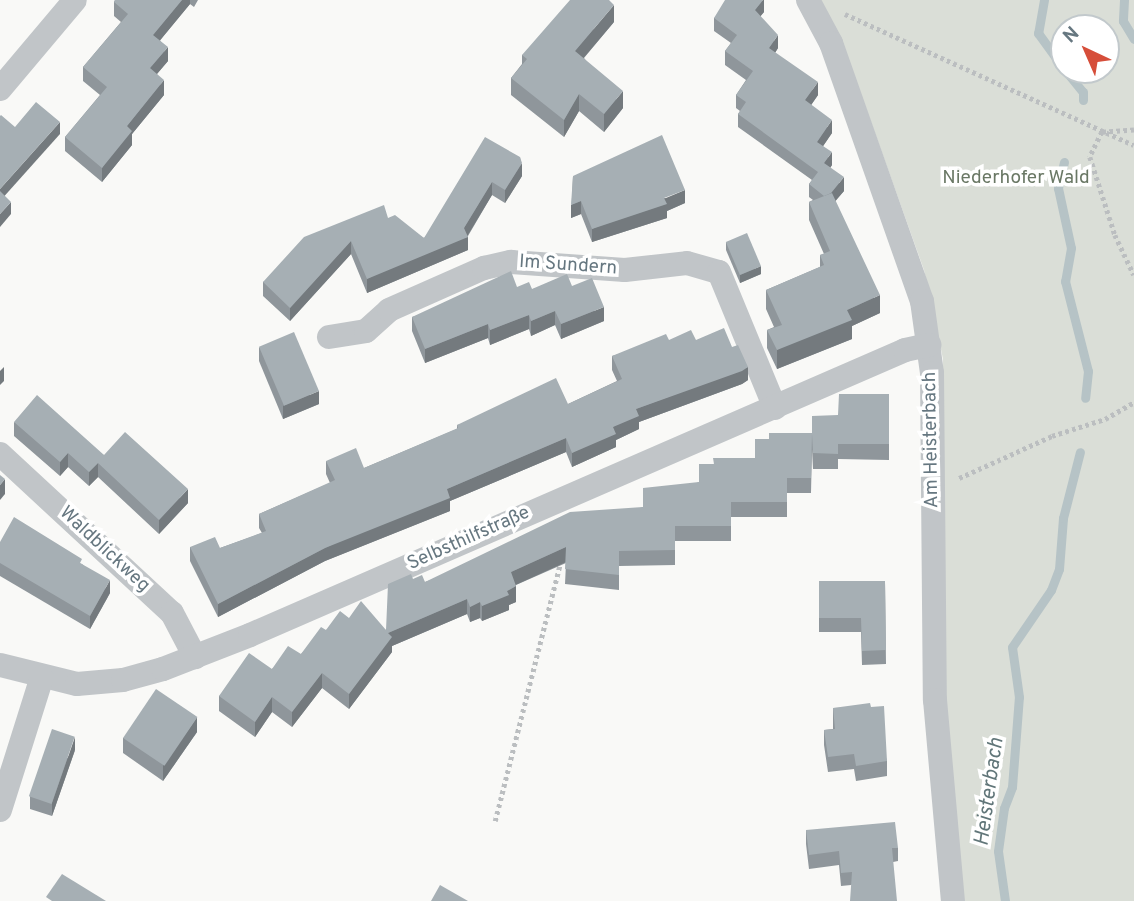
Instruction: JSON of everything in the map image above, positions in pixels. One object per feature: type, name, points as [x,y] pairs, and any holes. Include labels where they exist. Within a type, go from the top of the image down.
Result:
[{"type":"street","points":[[0,89],[75,0]]},
{"type":"street","name":"Am Heisterbach","points":[[812,5],[922,300],[929,345],[935,700],[953,901]]},
{"type":"street","name":"Im Sundern","points":[[329,337],[366,331],[389,310],[484,268],[511,262],[612,270],[687,263],[719,272],[775,408]]},
{"type":"street","name":"Selbsthilfstraße","points":[[0,665],[77,684],[122,680],[195,657],[905,351],[929,345]]},
{"type":"street","name":"Waldblickweg","points":[[0,454],[172,612],[195,657]]},
{"type":"street","points":[[0,810],[43,677]]},
{"type":"path","points":[[812,5],[840,12],[1134,145]]},
{"type":"path","points":[[1102,132],[1134,130]]},
{"type":"path","points":[[1102,132],[1090,157],[1115,235],[1134,275]]},
{"type":"path","points":[[933,484],[971,475],[1052,436],[1105,419],[1134,402]]},
{"type":"path","points":[[495,821],[562,555]]},
{"type":"green space","name":"Niederhofer Wald","points":[[821,0],[1134,0],[1134,901],[962,901],[942,662],[943,359],[924,270],[842,41]]},
{"type":"building","points":[[115,0],[182,0],[153,35],[168,47],[150,68],[164,80],[127,126],[132,131],[102,168],[65,137],[107,87],[83,67],[128,14]]},
{"type":"building","points":[[570,0],[609,0],[614,5],[575,51],[623,91],[604,114],[579,94],[564,120],[511,78],[527,59],[522,55]]},
{"type":"building","points":[[725,0],[763,0],[755,10],[778,35],[769,48],[818,82],[805,100],[832,120],[817,142],[832,152],[824,163],[844,177],[831,193],[824,196],[809,184],[818,172],[738,114],[746,102],[736,95],[753,71],[725,51],[737,35],[714,18]]},
{"type":"building","points":[[36,102],[60,122],[0,189],[0,116],[15,127]]},
{"type":"building","points":[[662,135],[685,190],[664,198],[667,204],[592,229],[581,201],[571,205],[573,176]]},
{"type":"building","points":[[485,137],[520,157],[522,163],[505,190],[492,182],[464,228],[468,237],[367,279],[351,241],[290,308],[263,282],[304,237],[384,205],[388,218],[395,215],[424,238]]},
{"type":"building","points":[[0,191],[11,202],[0,214]]},
{"type":"building","points":[[832,193],[880,295],[847,310],[852,320],[777,350],[767,330],[782,325],[766,290],[824,265],[820,255],[830,251],[809,202]]},
{"type":"building","points":[[747,233],[761,266],[740,275],[726,242]]},
{"type":"building","points":[[511,271],[517,287],[529,282],[532,289],[567,274],[572,286],[592,278],[604,307],[561,324],[555,311],[531,321],[529,315],[490,330],[488,324],[425,349],[412,317]]},
{"type":"building","points":[[724,328],[732,347],[738,345],[748,367],[742,371],[636,409],[639,416],[613,427],[616,434],[572,453],[566,438],[447,489],[450,498],[325,548],[218,604],[190,547],[215,537],[220,548],[266,531],[259,514],[335,480],[326,461],[356,448],[364,468],[458,428],[457,425],[556,378],[568,404],[622,379],[612,356],[666,334],[669,340],[691,330],[696,340]]},
{"type":"building","points":[[294,332],[319,391],[284,406],[259,347]]},
{"type":"building","points":[[839,394],[889,394],[889,444],[838,444],[838,454],[813,453],[812,434],[811,478],[787,478],[787,502],[731,502],[731,526],[675,526],[675,550],[619,551],[619,575],[565,569],[566,547],[511,572],[516,586],[507,591],[509,595],[482,606],[480,602],[470,607],[467,599],[388,633],[392,637],[349,694],[322,673],[292,712],[272,697],[255,722],[219,696],[249,653],[272,669],[288,646],[301,654],[321,627],[326,630],[340,611],[349,618],[361,601],[386,630],[388,584],[411,574],[413,579],[422,575],[425,582],[570,512],[643,507],[643,488],[699,482],[699,464],[714,464],[713,458],[755,458],[755,439],[769,439],[769,433],[812,433],[812,416],[838,415]]},
{"type":"building","points":[[37,395],[104,455],[125,432],[188,489],[159,520],[98,463],[89,472],[68,453],[60,462],[14,422]]},
{"type":"building","points":[[14,517],[82,559],[80,563],[110,580],[90,616],[0,563],[0,542]]},
{"type":"building","points":[[819,581],[885,581],[886,650],[862,651],[861,618],[819,618]]},
{"type":"building","points":[[156,689],[197,717],[164,766],[123,738]]},
{"type":"building","points":[[870,703],[871,707],[884,706],[887,761],[856,766],[854,754],[828,757],[824,730],[835,729],[833,708]]},
{"type":"building","points":[[52,729],[75,737],[52,804],[29,796]]},
{"type":"building","points":[[895,822],[898,848],[892,848],[897,901],[850,901],[852,872],[841,873],[839,851],[809,855],[806,830]]},
{"type":"building","points":[[62,874],[106,901],[52,901],[46,897]]},
{"type":"building","points":[[440,885],[468,901],[431,901]]},
{"type":"waterway","name":"Heisterbach","points":[[1044,0],[1038,33],[1050,50]]},
{"type":"waterway","points":[[1124,0],[1123,21],[1134,39]]},
{"type":"waterway","name":"Heisterbach","points":[[1076,84],[1083,92],[1083,100]]},
{"type":"waterway","name":"Heisterbach","points":[[1064,162],[1058,188],[1071,248],[1065,281],[1088,371],[1085,398]]},
{"type":"waterway","name":"Heisterbach","points":[[1005,901],[998,851],[1004,808],[1012,787],[1019,697],[1012,647],[1051,590],[1059,569],[1063,518],[1080,452]]}]
